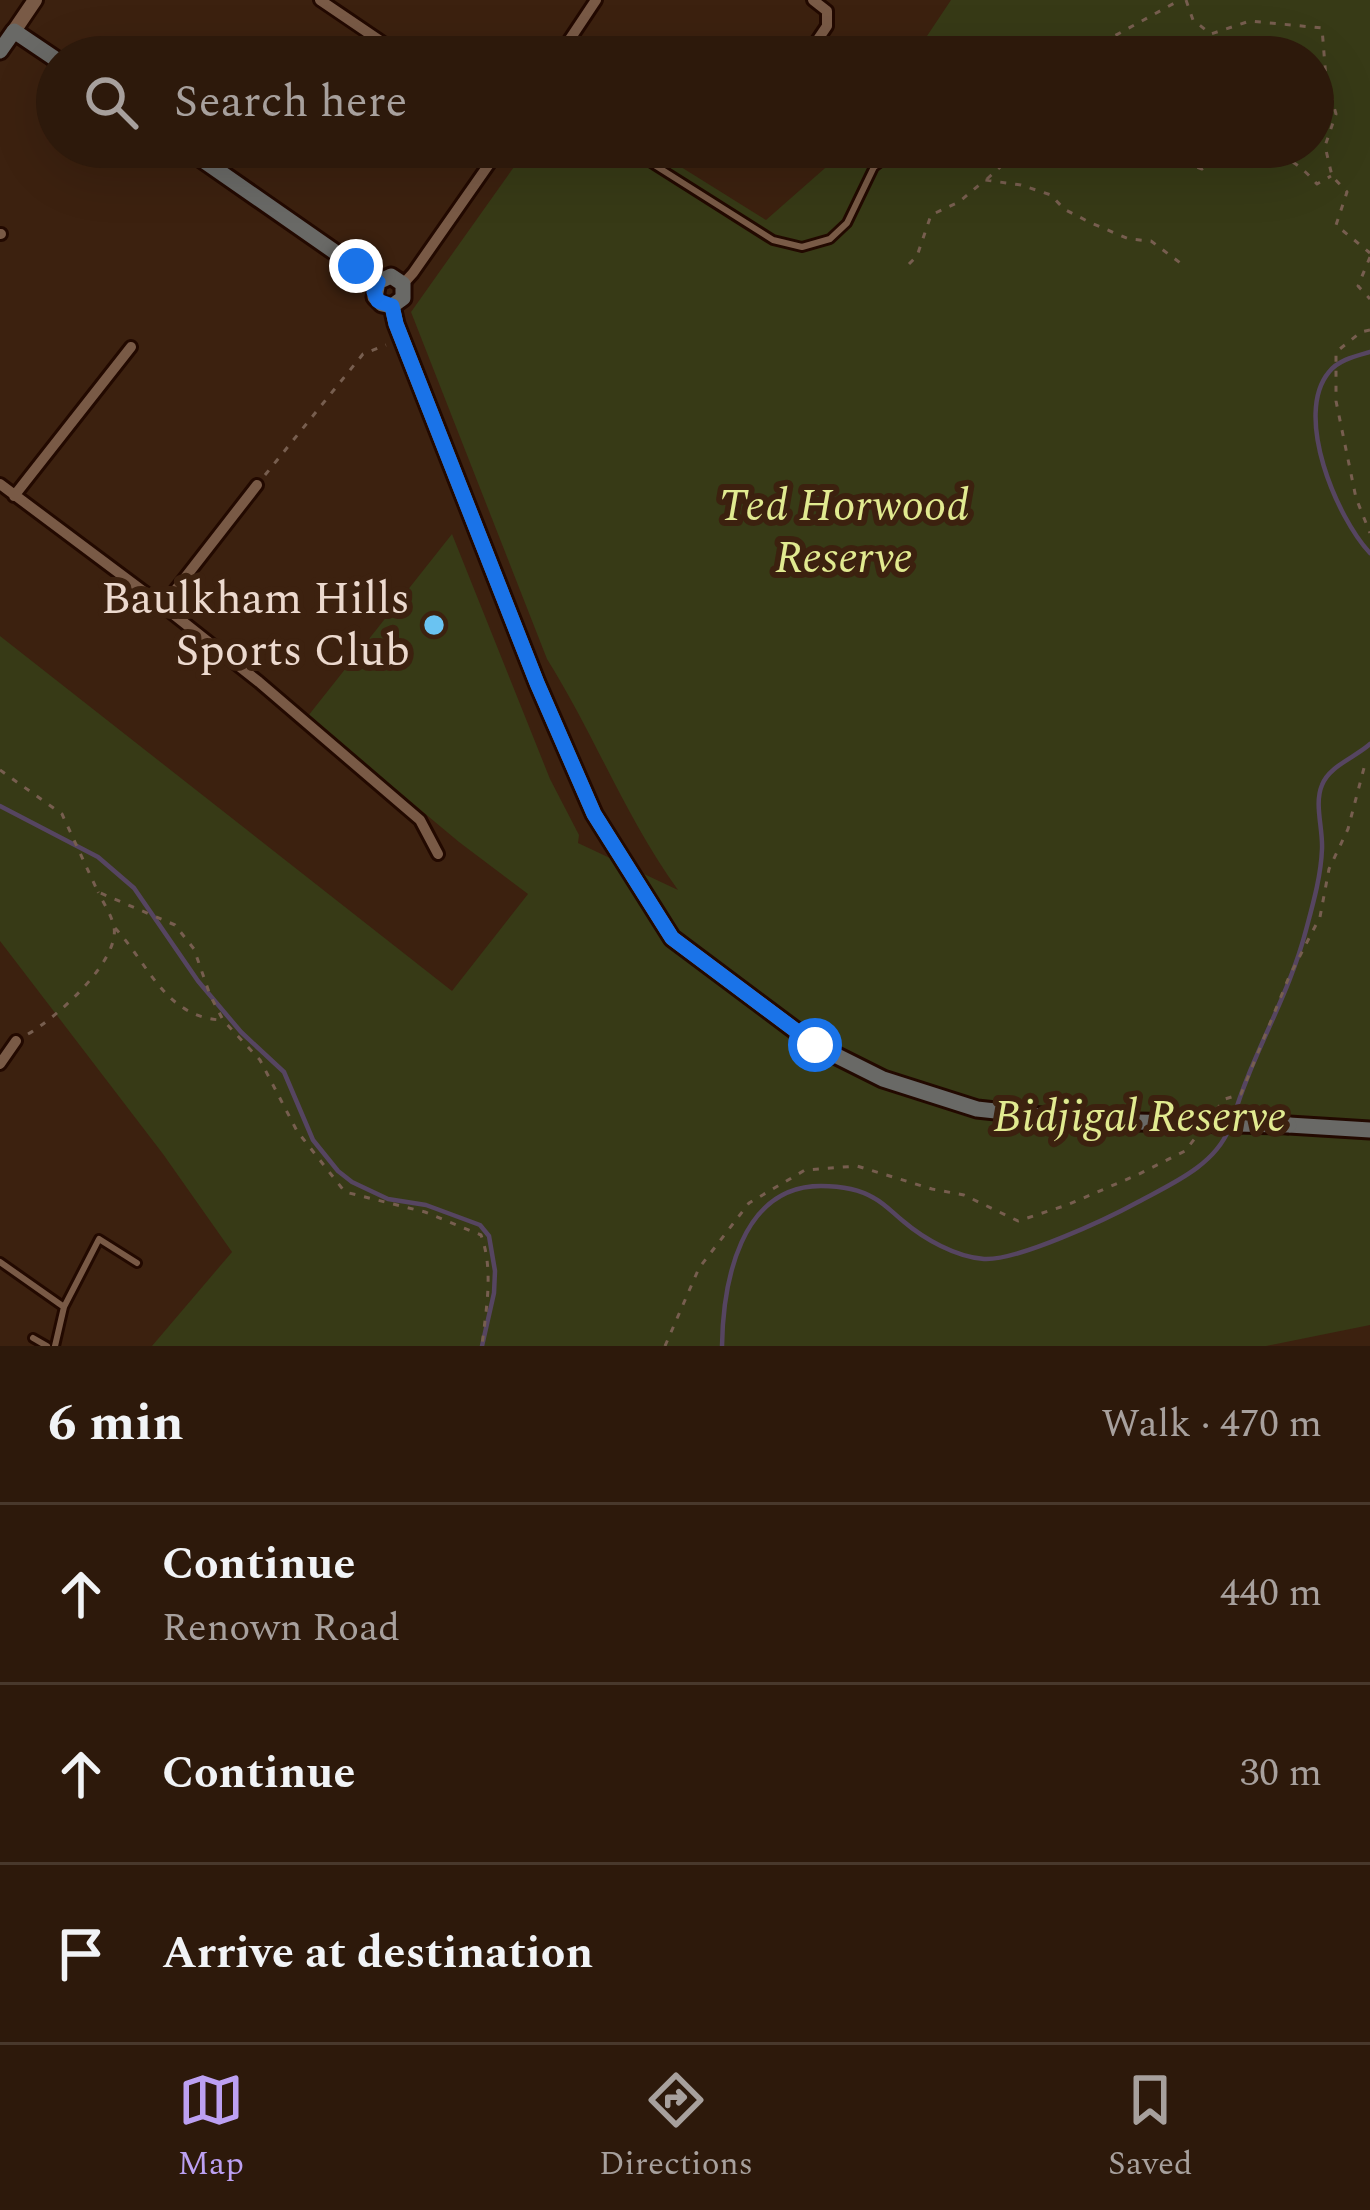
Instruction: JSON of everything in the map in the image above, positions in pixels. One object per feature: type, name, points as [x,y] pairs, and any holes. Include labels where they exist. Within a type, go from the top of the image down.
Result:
[{"type":"main road","points":[[0,51],[14,31],[36,46]]},
{"type":"main road","points":[[214,168],[378,282]]},
{"type":"main road","points":[[392,276],[403,284],[403,298],[392,306],[382,304],[376,297],[378,282],[392,276]]},
{"type":"main road","points":[[392,306],[537,683],[594,814],[672,938],[815,1045],[883,1079],[977,1109],[1088,1121],[1370,1130]]},
{"type":"street","points":[[14,31],[35,0]]},
{"type":"street","points":[[320,0],[373,36]]},
{"type":"street","points":[[572,36],[596,0]]},
{"type":"street","points":[[813,0],[827,11],[827,26],[820,36]]},
{"type":"street","points":[[403,284],[486,168]]},
{"type":"street","points":[[14,496],[131,347]]},
{"type":"street","points":[[0,484],[259,682],[420,820],[438,854]]},
{"type":"street","points":[[163,606],[257,485]]},
{"type":"street","points":[[0,1064],[16,1041]]},
{"type":"lane","points":[[659,168],[773,240],[802,248],[830,239],[847,223],[874,168]]},
{"type":"lane","points":[[33,1338],[51,1346],[64,1307],[99,1239],[137,1264]]},
{"type":"lane","points":[[0,1262],[64,1307]]},
{"type":"path","points":[[1115,36],[1183,0],[1193,20],[1211,34],[1250,21],[1322,28],[1323,36]]},
{"type":"path","points":[[909,264],[932,215],[959,202],[999,168]]},
{"type":"path","points":[[1303,168],[1317,184],[1332,176]]},
{"type":"path","points":[[1330,168],[1347,193],[1336,225],[1370,255],[1358,286],[1370,299]]},
{"type":"path","points":[[985,180],[1051,195],[1064,209],[1129,239],[1151,241],[1183,265]]},
{"type":"path","points":[[1370,330],[1336,352],[1336,401],[1356,498],[1370,533]]},
{"type":"path","points":[[257,485],[363,354],[386,345]]},
{"type":"path","points":[[0,770],[62,814],[114,927],[157,986],[177,1005],[208,1019],[223,1020]]},
{"type":"path","points":[[98,892],[175,926],[194,949],[223,1020],[260,1060],[296,1131],[345,1192],[425,1212],[481,1235],[488,1253],[482,1346]]},
{"type":"path","points":[[35,1031],[88,982],[112,951],[114,927]]},
{"type":"green space","name":"Bidjigal Reserve","points":[[951,0],[1370,0],[1370,1325],[1266,1346],[152,1346],[232,1252],[0,941],[0,636],[452,991],[528,894],[308,716],[452,534],[550,779],[579,835],[578,843],[678,890],[642,834],[547,659],[411,312],[513,168],[683,168],[766,220],[825,168],[1334,168],[1334,36],[927,36]]},
{"type":"waterway","points":[[1370,352],[1342,361],[1329,372],[1319,391],[1316,414],[1317,439],[1333,492],[1370,553]]},
{"type":"waterway","points":[[1233,1119],[1309,920],[1321,859],[1322,785],[1337,767],[1370,744]]},
{"type":"waterway","points":[[0,806],[98,857],[134,888],[198,981],[241,1032],[284,1072],[313,1140],[338,1171],[388,1199],[426,1205],[480,1225],[489,1236],[495,1271],[482,1346]]},
{"type":"waterway","points":[[722,1346],[726,1294],[742,1242],[754,1220],[794,1190],[828,1186],[862,1192],[941,1246],[973,1258],[999,1258],[1062,1238],[1164,1188],[1202,1164],[1229,1129]]},
{"type":"place","name":"Baulkham Hills Sports Club","points":[[434,625]]},
{"type":"route","points":[[356,266],[378,282],[374,292],[378,301],[392,306],[537,683],[594,814],[672,938],[815,1045]]},
{"type":"park label","name":"Ted Horwood Reserve","points":[[844,532]]}]
